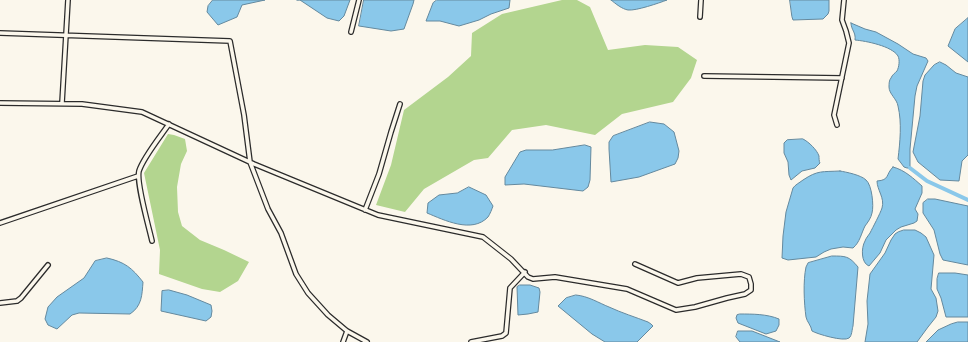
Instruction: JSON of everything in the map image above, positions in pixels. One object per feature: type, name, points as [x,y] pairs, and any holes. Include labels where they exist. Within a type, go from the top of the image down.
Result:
[{"type":"street","points":[[62,103],[68,0]]},
{"type":"street","points":[[350,32],[360,0]]},
{"type":"street","points":[[700,17],[701,0]]},
{"type":"street","points":[[837,125],[834,115],[849,43],[842,20],[844,0]]},
{"type":"street","points":[[0,33],[230,41],[244,116],[250,162],[268,209],[281,233],[296,274],[308,293],[328,315],[347,332],[367,342]]},
{"type":"street","points":[[704,76],[842,78]]},
{"type":"street","points":[[0,103],[82,104],[142,112],[250,162],[378,215],[483,237],[511,259],[525,272],[528,277],[534,279],[555,277],[627,288],[676,310],[696,308],[745,294],[751,290],[749,277],[741,274],[697,278],[678,283],[635,264]]},
{"type":"street","points":[[365,210],[379,174],[400,104]]},
{"type":"street","points":[[152,241],[138,176],[147,157],[169,124]]},
{"type":"street","points":[[0,223],[138,176]]},
{"type":"street","points":[[0,303],[16,301],[20,298],[48,265]]},
{"type":"street","points":[[471,342],[502,336],[506,333],[510,288],[525,272]]},
{"type":"street","points":[[343,342],[347,332]]},
{"type":"green space","points":[[562,0],[577,0],[590,7],[608,50],[645,45],[678,47],[697,60],[691,78],[673,102],[622,114],[595,135],[546,125],[512,130],[488,158],[474,160],[424,189],[405,212],[376,205],[391,165],[404,110],[448,77],[471,56],[472,33],[502,14]]},
{"type":"green space","points":[[168,134],[185,139],[187,151],[181,164],[177,187],[178,212],[182,226],[200,240],[249,262],[238,281],[220,292],[202,289],[159,274],[160,250],[144,173]]},
{"type":"water","points":[[213,0],[265,0],[242,5],[237,17],[218,25],[207,12],[208,6]]},
{"type":"water","points":[[300,0],[350,0],[344,16],[339,21],[327,18]]},
{"type":"water","points":[[364,0],[414,0],[404,29],[391,31],[359,26]]},
{"type":"water","points":[[437,0],[510,0],[509,8],[459,26],[440,21],[426,21],[433,3]]},
{"type":"water","points":[[611,0],[667,0],[642,8],[628,10]]},
{"type":"water","points":[[790,0],[829,0],[829,11],[823,19],[793,20]]},
{"type":"water","points":[[968,18],[968,62],[948,46],[955,29]]},
{"type":"water","points":[[851,23],[876,32],[913,54],[926,58],[928,61],[917,86],[915,96],[910,149],[910,168],[904,167],[898,159],[900,119],[897,103],[890,92],[889,87],[889,82],[898,68],[898,56],[895,52],[885,47],[855,40]]},
{"type":"water","points":[[940,62],[956,73],[968,77],[968,155],[962,161],[959,181],[940,180],[918,162],[913,152],[920,116],[923,81],[925,75],[934,65]]},
{"type":"water","points":[[650,122],[664,124],[674,132],[679,151],[675,164],[639,177],[611,182],[609,142],[613,136]]},
{"type":"water","points":[[803,139],[816,151],[819,156],[820,163],[815,168],[802,171],[791,180],[788,162],[784,153],[784,143],[787,140]]},
{"type":"water","points":[[585,145],[591,147],[590,180],[588,187],[583,191],[524,184],[505,185],[505,177],[520,152],[526,150],[552,150]]},
{"type":"water","points":[[893,167],[905,172],[922,186],[922,193],[915,209],[918,214],[917,221],[896,230],[886,240],[880,253],[869,266],[864,262],[862,251],[865,240],[878,217],[883,204],[877,181],[884,180]]},
{"type":"water","points":[[840,171],[864,178],[870,186],[873,206],[872,215],[857,243],[853,248],[843,247],[831,249],[816,257],[788,260],[782,258],[786,212],[793,188],[803,180],[817,173]]},
{"type":"water","points":[[469,187],[486,195],[493,206],[488,217],[481,222],[474,225],[458,224],[427,213],[428,203],[439,195],[457,193]]},
{"type":"water","points":[[928,199],[935,199],[968,206],[968,265],[943,260],[934,230],[923,213],[923,203]]},
{"type":"water","points":[[904,230],[915,230],[926,237],[934,255],[931,289],[936,298],[938,311],[936,317],[917,342],[865,342],[868,324],[867,301],[870,274],[885,253],[895,234]]},
{"type":"water","points":[[832,256],[847,257],[858,267],[853,326],[851,336],[846,339],[830,337],[812,331],[806,317],[804,279],[806,267],[808,263]]},
{"type":"water","points":[[107,258],[119,261],[128,266],[143,282],[141,300],[134,311],[130,314],[79,313],[72,315],[57,329],[48,325],[45,319],[48,307],[57,297],[84,278],[95,261]]},
{"type":"water","points":[[939,273],[968,275],[968,317],[946,317],[937,289],[937,279]]},
{"type":"water","points":[[520,285],[530,285],[539,288],[538,312],[518,315],[517,287]]},
{"type":"water","points":[[169,290],[187,295],[211,305],[211,317],[206,321],[161,311],[162,291]]},
{"type":"water","points":[[576,295],[589,298],[648,322],[653,326],[637,342],[605,342],[592,334],[558,306],[566,298]]},
{"type":"water","points":[[737,315],[774,317],[779,319],[779,325],[776,331],[766,334],[738,323],[736,318]]},
{"type":"water","points":[[958,322],[968,322],[968,342],[926,342],[938,330]]},
{"type":"water","points":[[738,331],[752,331],[780,342],[740,342],[736,337]]},
{"type":"waterway","points":[[910,168],[927,181],[968,200]]}]
